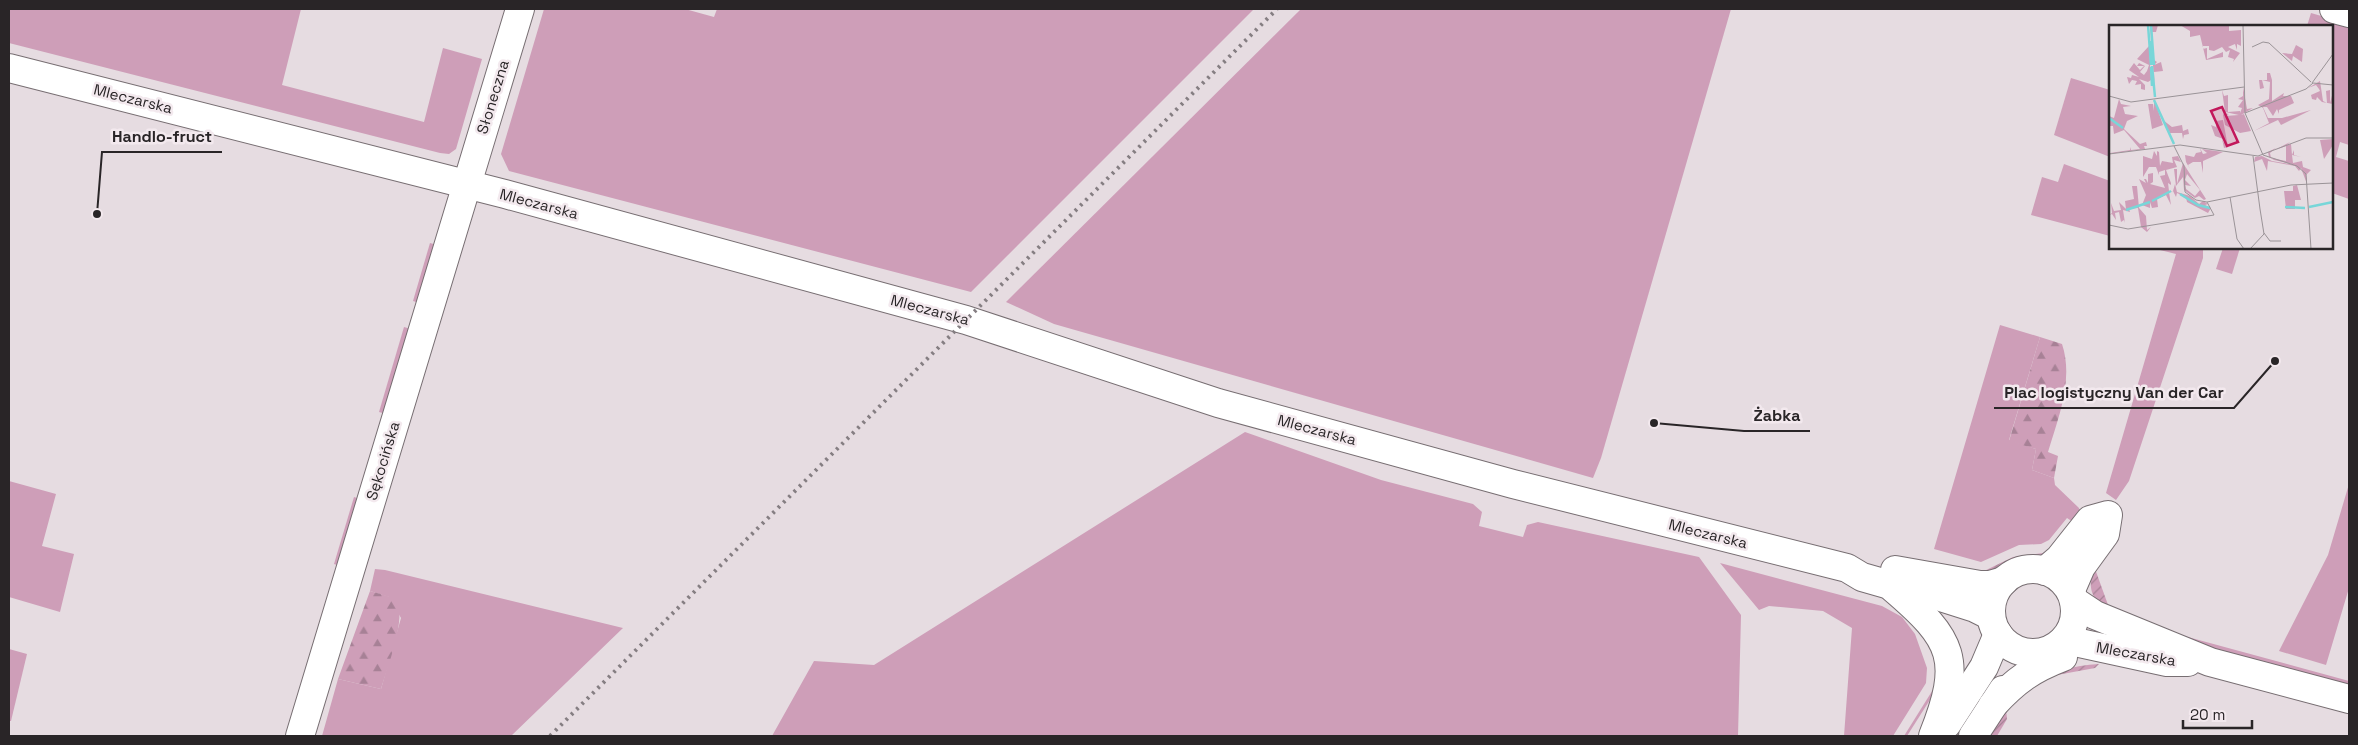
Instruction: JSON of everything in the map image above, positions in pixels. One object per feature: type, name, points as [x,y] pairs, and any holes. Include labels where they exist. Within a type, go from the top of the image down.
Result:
[{"type":"street","name":"Słoneczna","points":[[466,185],[520,9]]},
{"type":"street","points":[[2334,9],[2349,13]]},
{"type":"street","name":"Mleczarska","points":[[9,68],[466,185],[966,320],[1218,403],[1513,484],[1847,568],[1862,577],[1890,585],[1909,587],[1975,608],[1995,625]]},
{"type":"street","name":"Sękocińska","points":[[300,736],[466,185]]},
{"type":"street","points":[[1995,625],[2012,648],[2031,653],[2048,650],[2062,641],[2074,620],[2072,596],[2074,577],[2105,534],[2108,515],[2090,520],[2059,560],[2045,571]]},
{"type":"street","name":"Mleczarska","points":[[1847,568],[1866,564],[1980,585],[1990,585],[2004,581]]},
{"type":"street","points":[[1939,736],[1984,667],[1995,625],[1994,597],[2004,581],[2021,571],[2031,569],[2045,571],[2058,577],[2072,596]]},
{"type":"street","name":"Mleczarska","points":[[1890,585],[1926,617],[1944,645],[1950,662],[1948,695],[1933,736]]},
{"type":"street","name":"Mleczarska","points":[[2072,596],[2095,615],[2210,662],[2349,699]]},
{"type":"street","name":"Mleczarska","points":[[2062,641],[2075,642],[2108,651],[2167,662],[2210,662]]},
{"type":"street","points":[[1993,705],[2012,684],[2027,673],[2045,664],[2064,657],[2108,651]]},
{"type":"street","points":[[1973,736],[2014,674],[2031,653]]},
{"type":"green space","points":[[9,9],[301,9],[282,85],[424,122],[443,48],[482,59],[456,149],[449,154],[9,43]]},
{"type":"green space","points":[[544,9],[685,9],[714,17],[717,9],[1254,9],[971,292],[509,171],[501,154]]},
{"type":"green space","points":[[1301,9],[1731,9],[1601,458],[1593,478],[1054,324],[1006,302]]},
{"type":"green space","points":[[2311,13],[2349,24],[2349,145],[2340,142],[2336,157],[2349,161],[2349,199],[2333,193],[2333,25],[2307,25]]},
{"type":"green space","points":[[2071,78],[2109,90],[2109,157],[2054,135]]},
{"type":"green space","points":[[2064,164],[2109,181],[2109,236],[2031,215],[2042,177],[2058,182]]},
{"type":"green space","points":[[430,243],[437,245],[419,303],[413,301]]},
{"type":"green space","points":[[2156,249],[2203,249],[2203,258],[2129,481],[2116,500],[2106,493],[2176,254]]},
{"type":"green space","points":[[2223,249],[2240,249],[2232,274],[2216,269]]},
{"type":"green space","points":[[2000,325],[2040,337],[2009,440],[2036,449],[2032,470],[2054,478],[2055,485],[2079,508],[2080,513],[2073,522],[2067,518],[2049,540],[2041,544],[2019,545],[1981,562],[1934,549]]},
{"type":"green space","points":[[404,327],[411,329],[386,414],[379,412]]},
{"type":"green space","points":[[2040,337],[2062,344],[2065,358],[2066,371],[2063,399],[2048,452],[2058,456],[2054,478],[2032,470],[2036,449],[2009,441]]},
{"type":"green space","points":[[1245,432],[1381,480],[1473,504],[1482,512],[1479,526],[1523,537],[1527,525],[1538,522],[1699,557],[1741,615],[1738,736],[772,736],[814,661],[874,665]]},
{"type":"green space","points":[[9,481],[56,494],[42,546],[74,554],[60,612],[9,597]]},
{"type":"green space","points":[[2349,484],[2349,588],[2326,665],[2279,651],[2328,555]]},
{"type":"green space","points":[[354,497],[360,499],[340,566],[334,564]]},
{"type":"green space","points":[[2050,549],[2041,559],[2011,564],[1989,575],[1982,572],[2013,557],[2043,553]]},
{"type":"green space","points":[[1720,563],[1882,606],[1902,617],[1915,634],[1927,668],[1926,683],[1893,736],[1844,736],[1852,628],[1823,611],[1769,606],[1759,610]]},
{"type":"green space","points":[[2094,566],[2112,616],[2096,600],[2091,589]]},
{"type":"green space","points":[[375,569],[623,628],[511,736],[322,736],[338,679],[381,689],[401,618],[389,597],[370,591]]},
{"type":"green space","points":[[370,591],[394,599],[399,608],[398,630],[381,689],[338,679]]},
{"type":"green space","points":[[2173,633],[2349,681],[2349,686],[2203,647]]},
{"type":"green space","points":[[9,649],[27,654],[11,721],[9,721]]},
{"type":"green space","points":[[2099,664],[2095,668],[2057,675],[2043,681],[2021,696],[2029,688],[2056,672]]},
{"type":"green space","points":[[1934,688],[1933,695],[1907,736],[1904,736]]},
{"type":"green space","points":[[2006,709],[2007,719],[1997,736],[1988,736]]},
{"type":"railway","points":[[550,736],[1277,9]]},
{"type":"place","name":"Handlo-fruct","points":[[97,214]]},
{"type":"place","name":"Plac logistyczny Van der Car","points":[[2275,361]]},
{"type":"place","name":"Żabka","points":[[1654,423]]}]
